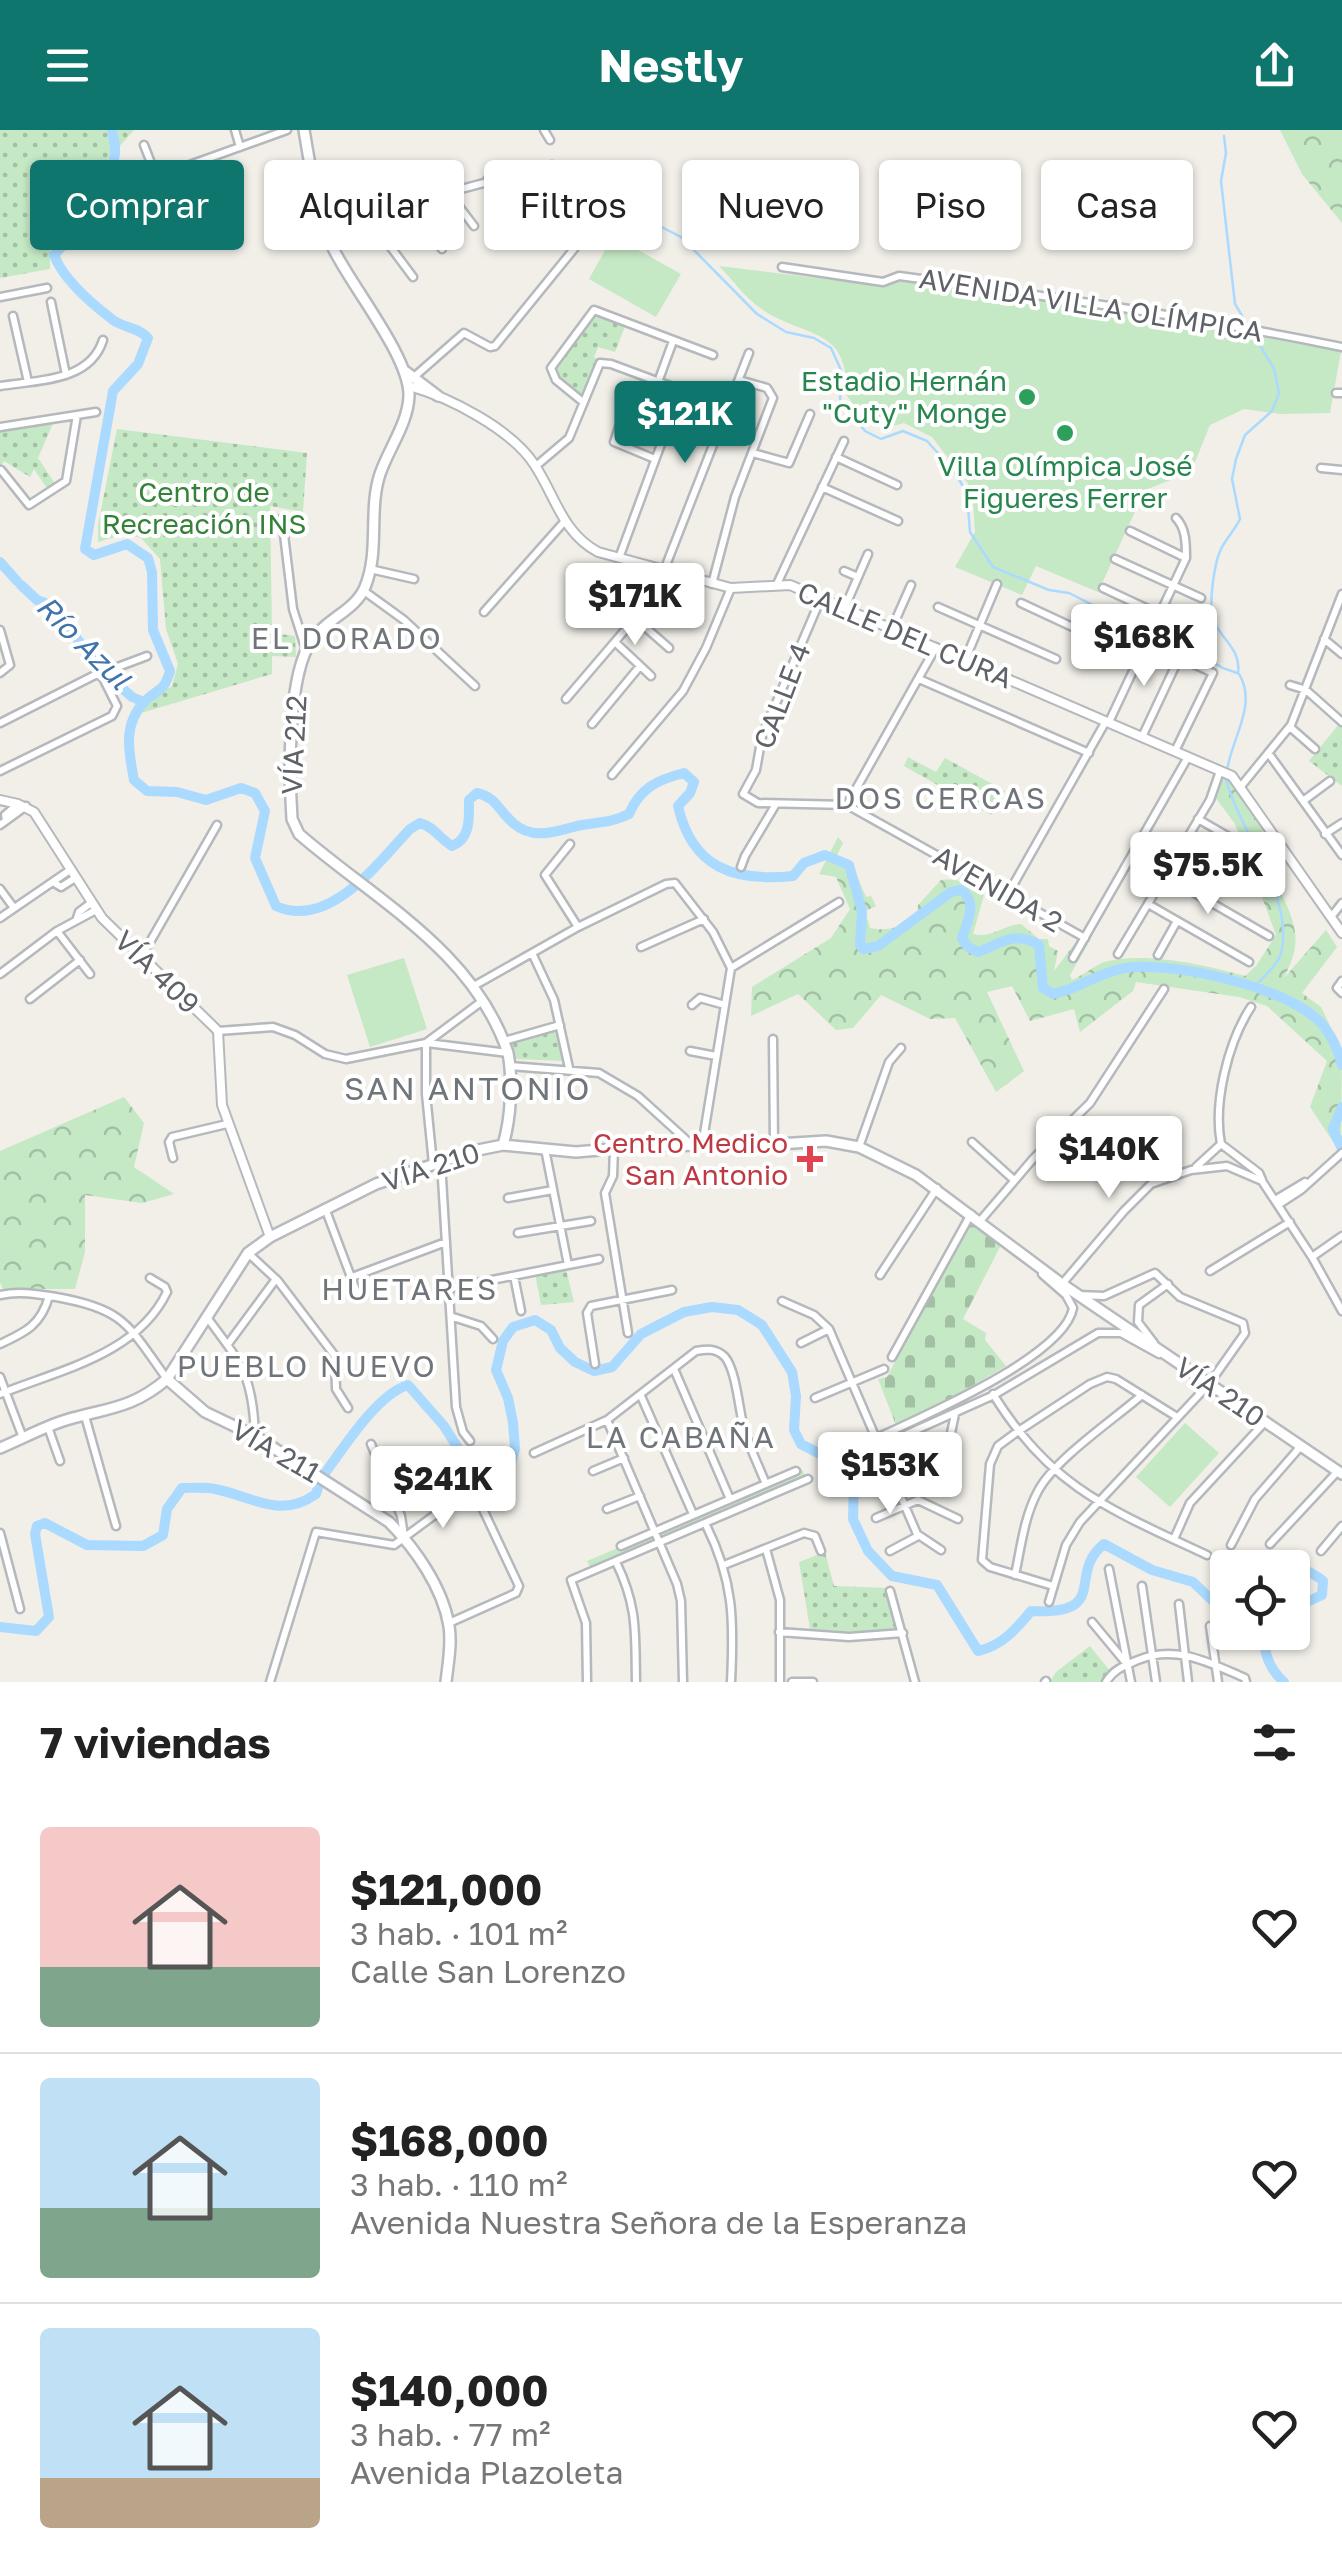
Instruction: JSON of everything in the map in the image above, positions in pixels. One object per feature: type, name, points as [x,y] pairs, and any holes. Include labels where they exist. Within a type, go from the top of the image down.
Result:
[{"type":"main road","points":[[304,130],[309,160]]},
{"type":"main road","points":[[335,250],[409,378],[438,396]]},
{"type":"main road","points":[[407,410],[409,378]]},
{"type":"main road","points":[[364,591],[370,570],[376,490],[407,410],[414,396],[423,390]]},
{"type":"main road","name":"VÍA 212","points":[[364,591],[321,629],[306,650],[296,690],[292,819],[299,834],[436,942],[472,987],[508,1053],[507,1131],[502,1144]]},
{"type":"main road","name":"VÍA 210","points":[[0,1448],[48,1427],[130,1404],[167,1379],[248,1253],[270,1237],[376,1184],[502,1144],[576,1152],[826,1141],[859,1147],[936,1188],[1062,1284],[1340,1472]]},
{"type":"main road","name":"VÍA 211","points":[[167,1379],[206,1412],[255,1436],[389,1522],[404,1536],[435,1587],[449,1624],[446,1682]]},
{"type":"street","points":[[235,130],[240,147]]},
{"type":"street","points":[[202,160],[287,130]]},
{"type":"street","points":[[544,130],[550,140]]},
{"type":"street","points":[[147,148],[151,160]]},
{"type":"street","points":[[464,213],[474,226]]},
{"type":"street","points":[[392,250],[413,278]]},
{"type":"street","points":[[409,378],[464,333],[495,346],[573,250]]},
{"type":"street","name":"AVENIDA VILLA OLÍMPICA","points":[[782,267],[883,282],[899,276],[1072,300],[1253,328],[1342,347]]},
{"type":"street","points":[[0,297],[47,288]]},
{"type":"street","points":[[50,302],[66,375]]},
{"type":"street","points":[[583,402],[556,380],[551,368],[591,312],[604,312],[713,355]]},
{"type":"street","points":[[14,316],[28,382]]},
{"type":"street","points":[[0,386],[66,375],[94,360],[103,340]]},
{"type":"street","points":[[658,382],[673,341]]},
{"type":"street","points":[[566,699],[654,596],[749,353]]},
{"type":"street","points":[[536,466],[569,438],[600,363],[703,398]]},
{"type":"street","name":"CALLE DEL CURA","points":[[409,378],[423,390],[512,440],[536,466],[562,524],[587,546],[665,572],[731,588],[790,585],[1232,776],[1242,785],[1342,933]]},
{"type":"street","points":[[712,584],[734,497],[773,394],[767,388],[739,380]]},
{"type":"street","points":[[618,558],[681,390]]},
{"type":"street","points":[[629,398],[614,442],[655,459]]},
{"type":"street","points":[[0,427],[96,412]]},
{"type":"street","points":[[753,453],[789,463],[810,414]]},
{"type":"street","points":[[1,470],[28,505],[66,481],[78,415]]},
{"type":"street","points":[[777,584],[844,441]]},
{"type":"street","points":[[836,457],[897,485]]},
{"type":"street","points":[[1322,468],[1342,470]]},
{"type":"street","points":[[822,487],[898,520]]},
{"type":"street","points":[[282,518],[293,609],[306,650]]},
{"type":"street","points":[[1008,894],[1107,722],[1174,586],[1186,558],[1186,540],[1176,518]]},
{"type":"street","points":[[484,612],[562,524]]},
{"type":"street","points":[[1130,531],[1186,558]]},
{"type":"street","points":[[845,607],[868,554]]},
{"type":"street","points":[[1116,559],[1201,598]]},
{"type":"street","points":[[370,570],[414,579]]},
{"type":"street","points":[[844,571],[858,577]]},
{"type":"street","points":[[965,660],[997,584]]},
{"type":"street","points":[[892,628],[911,585]]},
{"type":"street","points":[[612,775],[682,692],[731,588]]},
{"type":"street","points":[[1103,588],[1208,637]]},
{"type":"street","points":[[364,591],[404,620],[475,686]]},
{"type":"street","points":[[654,596],[680,622]]},
{"type":"street","name":"CALLE 4","points":[[744,794],[756,770],[762,736],[822,598]]},
{"type":"street","points":[[1242,785],[1290,726],[1341,599]]},
{"type":"street","points":[[1022,603],[1139,658]]},
{"type":"street","points":[[938,607],[1056,659]]},
{"type":"street","points":[[636,619],[669,648]]},
{"type":"street","points":[[0,630],[10,664],[0,673]]},
{"type":"street","points":[[1324,639],[1342,654]]},
{"type":"street","points":[[616,642],[651,676]]},
{"type":"street","points":[[1146,642],[1212,673],[1175,751]]},
{"type":"street","points":[[847,805],[936,647]]},
{"type":"street","points":[[0,723],[147,656]]},
{"type":"street","points":[[1142,737],[1179,658]]},
{"type":"street","points":[[592,724],[640,666]]},
{"type":"street","points":[[0,771],[112,716],[117,706],[103,673]]},
{"type":"street","points":[[918,679],[1088,752]]},
{"type":"street","points":[[1290,685],[1306,690],[1342,722]]},
{"type":"street","points":[[1290,726],[1315,749]]},
{"type":"street","points":[[1269,754],[1342,855]]},
{"type":"street","points":[[1073,958],[1188,757]]},
{"type":"street","points":[[1118,954],[1206,806],[1221,771]]},
{"type":"street","points":[[1302,801],[1330,781]]},
{"type":"street","name":"AVENIDA 2","points":[[744,794],[758,803],[847,805],[1085,938]]},
{"type":"street","points":[[0,800],[22,805]]},
{"type":"street","points":[[742,867],[744,856],[776,804]]},
{"type":"street","points":[[3,823],[5,815],[22,805]]},
{"type":"street","name":"VÍA 409","points":[[22,805],[34,812],[94,907],[218,1031],[218,1080],[226,1124],[270,1237]]},
{"type":"street","points":[[1198,819],[1236,841]]},
{"type":"street","points":[[1325,834],[1342,823]]},
{"type":"street","points":[[142,956],[217,825]]},
{"type":"street","points":[[570,844],[545,876],[578,927]]},
{"type":"street","points":[[1181,848],[1255,891]]},
{"type":"street","points":[[0,918],[53,882],[73,874]]},
{"type":"street","points":[[1164,876],[1269,936]]},
{"type":"street","points":[[472,987],[578,927],[671,882],[704,919],[732,968],[697,1146],[619,1083],[599,1073],[510,1066]]},
{"type":"street","points":[[0,888],[15,908]]},
{"type":"street","points":[[732,968],[839,902]]},
{"type":"street","points":[[1331,917],[1342,903]]},
{"type":"street","points":[[1148,904],[1249,962]]},
{"type":"street","points":[[0,974],[80,912],[94,907]]},
{"type":"street","points":[[641,947],[704,919]]},
{"type":"street","points":[[1158,955],[1178,921]]},
{"type":"street","points":[[57,931],[90,974]]},
{"type":"street","points":[[532,953],[544,975],[569,1068]]},
{"type":"street","points":[[30,999],[80,960]]},
{"type":"street","points":[[1342,982],[1337,988],[1342,992]]},
{"type":"street","points":[[892,1357],[975,1218],[1090,1103],[1164,989]]},
{"type":"street","points":[[692,1004],[700,998],[725,1004]]},
{"type":"street","points":[[426,1042],[481,1002]]},
{"type":"street","points":[[1251,1006],[1239,1028],[1217,1111],[1221,1144],[1259,1173],[1342,1311]]},
{"type":"street","points":[[504,1041],[560,1025]]},
{"type":"street","points":[[218,1031],[273,1027],[295,1035],[324,1054],[346,1059],[426,1042],[508,1053]]},
{"type":"street","points":[[773,1039],[774,1144]]},
{"type":"street","points":[[426,1042],[426,1094],[452,1288],[456,1407],[463,1432],[470,1440]]},
{"type":"street","points":[[859,1147],[889,1062],[901,1048]]},
{"type":"street","points":[[690,1051],[716,1056]]},
{"type":"street","points":[[173,1158],[169,1142],[172,1137],[226,1124]]},
{"type":"street","points":[[972,1142],[1014,1180]]},
{"type":"street","points":[[1191,1170],[1221,1144]]},
{"type":"street","points":[[614,1148],[613,1176],[605,1193],[628,1333]]},
{"type":"street","points":[[545,1149],[568,1265]]},
{"type":"street","points":[[1277,1202],[1342,1153]]},
{"type":"street","points":[[1062,1284],[1144,1190],[1160,1180],[1191,1170],[1228,1166],[1262,1182]]},
{"type":"street","points":[[880,1275],[936,1188]]},
{"type":"street","points":[[508,1198],[553,1190]]},
{"type":"street","points":[[325,1208],[357,1294]]},
{"type":"street","points":[[518,1233],[591,1221]]},
{"type":"street","points":[[1210,1271],[1290,1222]]},
{"type":"street","points":[[1312,1257],[1342,1236]]},
{"type":"street","points":[[352,1277],[446,1242]]},
{"type":"street","points":[[248,1253],[276,1279],[335,1356],[336,1390],[348,1408]]},
{"type":"street","points":[[452,1288],[599,1259]]},
{"type":"street","points":[[1028,1259],[1066,1295],[1072,1308],[1067,1325],[989,1384],[852,1450],[857,1458],[994,1395],[1098,1333],[1121,1333],[1146,1349],[1166,1355]]},
{"type":"street","points":[[1048,1602],[1070,1538],[1097,1502],[1209,1384],[1243,1339],[1245,1327],[1180,1297],[1158,1274],[1151,1273],[1104,1296],[1077,1294]]},
{"type":"street","points":[[514,1276],[521,1311]]},
{"type":"street","points":[[3,1393],[99,1355],[134,1334],[166,1295],[165,1286],[150,1278]]},
{"type":"street","points":[[228,1344],[276,1279]]},
{"type":"street","points":[[1166,1355],[1141,1328],[1137,1314],[1147,1297],[1168,1284]]},
{"type":"street","points":[[595,1364],[588,1310],[591,1306],[672,1290]]},
{"type":"street","points":[[0,1295],[14,1292],[100,1306],[134,1334],[167,1379]]},
{"type":"street","points":[[0,1344],[34,1327],[48,1296]]},
{"type":"street","points":[[782,1301],[814,1315],[829,1328],[918,1536],[941,1550]]},
{"type":"street","points":[[206,1316],[249,1380],[255,1436]]},
{"type":"street","points":[[453,1317],[481,1326],[493,1338]]},
{"type":"street","points":[[801,1343],[829,1328]]},
{"type":"street","points":[[1048,1342],[1058,1357]]},
{"type":"street","points":[[534,1453],[607,1420],[696,1351],[716,1350],[726,1358],[731,1370],[746,1435],[766,1484]]},
{"type":"street","points":[[674,1369],[730,1499]]},
{"type":"street","points":[[815,1398],[884,1369]]},
{"type":"street","points":[[0,1378],[23,1438]]},
{"type":"street","points":[[1054,1586],[988,1566],[981,1557],[991,1462],[998,1446],[1102,1378],[1116,1379],[1177,1417]]},
{"type":"street","points":[[989,1384],[1017,1432],[1053,1471],[1097,1502],[1207,1555]]},
{"type":"street","points":[[1015,1575],[1039,1490],[1053,1471],[1142,1395]]},
{"type":"street","points":[[641,1396],[693,1514]]},
{"type":"street","points":[[941,1480],[955,1414]]},
{"type":"street","points":[[85,1416],[116,1526]]},
{"type":"street","points":[[607,1420],[656,1530],[682,1601],[683,1682]]},
{"type":"street","points":[[1174,1539],[1190,1503],[1265,1422]]},
{"type":"street","points":[[48,1427],[60,1462]]},
{"type":"street","points":[[372,1444],[401,1516],[404,1536]]},
{"type":"street","points":[[1230,1545],[1255,1499],[1301,1446]]},
{"type":"street","points":[[593,1471],[624,1458]]},
{"type":"street","points":[[621,1546],[796,1470]]},
{"type":"street","points":[[1270,1544],[1340,1472]]},
{"type":"street","points":[[436,1514],[446,1482],[453,1475],[458,1492],[480,1503],[519,1586],[516,1593],[449,1624]]},
{"type":"street","points":[[861,1490],[893,1477]]},
{"type":"street","points":[[587,1682],[586,1623],[571,1580],[808,1479]]},
{"type":"street","points":[[608,1509],[640,1496]]},
{"type":"street","points":[[270,1682],[314,1534],[318,1531],[394,1544],[436,1514],[469,1498]]},
{"type":"street","points":[[876,1518],[918,1500],[958,1519]]},
{"type":"street","points":[[706,1525],[724,1565],[734,1624],[731,1682]]},
{"type":"street","points":[[1320,1550],[1342,1526]]},
{"type":"street","points":[[724,1565],[810,1533],[819,1541],[821,1552]]},
{"type":"street","points":[[0,1534],[20,1609]]},
{"type":"street","points":[[890,1551],[918,1536]]},
{"type":"street","points":[[766,1549],[777,1580],[780,1682]]},
{"type":"street","points":[[616,1562],[635,1613],[636,1682]]},
{"type":"street","points":[[1109,1569],[1131,1682]]},
{"type":"street","points":[[1142,1586],[1156,1682]]},
{"type":"street","points":[[890,1591],[916,1682]]},
{"type":"street","points":[[1179,1604],[1188,1682]]},
{"type":"street","points":[[1092,1622],[1127,1664]]},
{"type":"street","points":[[780,1632],[848,1636],[902,1633]]},
{"type":"street","points":[[1214,1650],[1218,1682]]},
{"type":"street","points":[[1106,1682],[1113,1671],[1153,1654],[1183,1654],[1246,1680]]},
{"type":"street","points":[[792,1682],[813,1682]]},
{"type":"green space","points":[[0,130],[134,130],[108,160],[30,160],[30,250],[50,250],[50,269],[0,278]]},
{"type":"green space","points":[[1280,130],[1342,130],[1342,223],[1302,174]]},
{"type":"green space","points":[[605,250],[638,250],[681,274],[656,317],[589,279]]},
{"type":"green space","name":"Villa Olímpica José Figueres Ferrer","points":[[719,266],[881,286],[896,281],[1066,304],[1341,351],[1330,413],[1280,414],[1244,409],[1210,425],[1191,472],[1145,490],[1098,592],[1036,566],[1022,595],[955,567],[975,532],[972,489],[932,437],[904,423],[884,426],[870,422],[846,394],[845,372],[833,345],[763,310]]},
{"type":"green space","points":[[594,312],[626,324],[615,352],[598,347],[582,398],[558,379],[554,367]]},
{"type":"green space","points":[[54,421],[38,458],[56,485],[48,490],[34,469],[30,477],[4,461],[0,468],[0,431]]},
{"type":"green space","name":"Centro de Recreación INS","points":[[117,429],[307,453],[303,512],[270,506],[272,633],[295,636],[296,657],[272,656],[272,674],[141,713],[146,704],[172,686],[178,664],[166,629],[160,559],[141,538],[125,534],[98,542]]},
{"type":"green space","points":[[1339,724],[1342,726],[1342,786],[1309,761]]},
{"type":"green space","points":[[908,757],[936,772],[945,758],[1005,791],[991,815],[904,766]]},
{"type":"green space","points":[[1221,777],[1233,780],[1264,826],[1264,854],[1295,931],[1294,951],[1284,978],[1326,930],[1337,947],[1302,993],[1321,1007],[1342,1051],[1341,1154],[1310,1107],[1327,1061],[1267,1006],[1239,997],[1136,982],[1133,991],[1080,1032],[1074,1009],[1030,1021],[1012,986],[987,992],[1024,1071],[996,1092],[955,1018],[930,1019],[881,995],[853,1028],[836,1030],[798,994],[751,1016],[752,987],[831,938],[850,909],[836,877],[819,874],[838,837],[843,843],[837,855],[851,862],[866,897],[871,896],[876,906],[865,911],[870,928],[890,929],[906,922],[917,914],[918,905],[941,880],[953,880],[984,895],[973,934],[986,935],[1021,924],[1039,939],[1048,939],[1049,946],[1058,951],[1054,971],[1079,938],[1088,944],[1070,975],[1072,980],[1103,962],[1141,958],[1195,964],[1245,976],[1276,935],[1235,824],[1215,797]]},
{"type":"green space","points":[[404,958],[427,1029],[370,1047],[347,975]]},
{"type":"green space","points":[[555,1028],[563,1061],[516,1059],[512,1040]]},
{"type":"green space","points":[[124,1097],[144,1123],[134,1167],[174,1194],[142,1203],[85,1195],[85,1252],[75,1289],[3,1289],[0,1151]]},
{"type":"green space","points":[[969,1222],[1001,1245],[963,1319],[986,1333],[985,1340],[1006,1366],[936,1407],[896,1425],[878,1379],[887,1377]]},
{"type":"green space","points":[[566,1269],[574,1302],[541,1305],[535,1273]]},
{"type":"green space","points":[[1185,1423],[1219,1453],[1170,1507],[1136,1477]]},
{"type":"green space","points":[[802,1470],[806,1477],[591,1569],[587,1561]]},
{"type":"green space","points":[[825,1552],[834,1586],[886,1588],[897,1630],[874,1633],[810,1629],[799,1562]]},
{"type":"green space","points":[[1090,1646],[1110,1671],[1103,1682],[1050,1682],[1056,1672]]},
{"type":"waterway","points":[[112,130],[115,154],[107,181],[83,222],[54,255],[71,282],[96,306],[117,323],[148,338],[138,364],[113,391],[85,549],[94,555],[127,544],[148,558],[152,572],[153,630],[170,671],[163,687],[145,701],[133,719],[129,739],[134,780],[147,791],[177,792],[206,800],[241,788],[255,793],[265,811],[255,858],[276,906],[296,911],[315,909],[333,901],[367,875],[420,823],[452,846],[458,843],[468,827],[469,800],[477,793],[493,801],[521,829],[546,833],[623,817],[650,786],[684,773],[694,782],[678,806],[685,827],[705,857],[719,866],[734,873],[772,877],[793,876],[804,863],[825,855],[849,865],[862,911],[863,949],[878,946],[951,892],[961,890],[970,906],[962,938],[968,947],[978,952],[1015,938],[1039,945],[1043,988],[1053,994],[1125,968],[1171,969],[1229,980],[1258,988],[1306,1011],[1329,1033],[1342,1065]]},
{"type":"waterway","points":[[1224,136],[1226,153],[1221,181],[1235,304],[1274,369],[1279,393],[1272,411],[1245,435],[1236,459],[1232,479],[1240,519],[1222,547],[1214,574],[1213,617],[1235,653],[1238,673]]},
{"type":"waterway","points":[[662,227],[681,237],[757,314],[786,332],[814,338],[831,348],[841,370],[840,400],[865,431],[881,439],[903,431],[927,441],[954,471],[967,493],[970,532],[993,567],[1049,590],[1069,593],[1148,633]]},
{"type":"waterway","name":"Río Azul","points":[[0,562],[17,581]]},
{"type":"waterway","name":"Río Azul","points":[[21,585],[37,600],[53,606],[98,667],[132,697],[144,702]]},
{"type":"waterway","points":[[1153,636],[1188,648],[1237,673]]},
{"type":"waterway","points":[[1227,771],[1245,710],[1239,674]]},
{"type":"waterway","points":[[1226,779],[1281,913],[1280,956],[1255,986]]},
{"type":"waterway","points":[[1342,1107],[1333,1129],[1342,1149]]},
{"type":"waterway","points":[[323,1476],[372,1411],[408,1385],[444,1426],[470,1467],[492,1473],[509,1468],[515,1449],[513,1423],[496,1370],[503,1341],[513,1327],[535,1320],[551,1330],[560,1348],[575,1362],[594,1371],[612,1367],[641,1334],[684,1312],[712,1307],[738,1310],[762,1325],[792,1372],[796,1396],[794,1430],[801,1444],[837,1463],[854,1483],[853,1519],[868,1551],[892,1576],[937,1585],[978,1651],[1001,1641],[1031,1611],[1056,1610],[1080,1599],[1093,1556],[1104,1544],[1152,1570],[1193,1582],[1210,1598]]},
{"type":"waterway","points":[[0,1627],[36,1631],[49,1617],[35,1534],[37,1526],[45,1523],[87,1545],[143,1546],[163,1535],[167,1509],[182,1488],[211,1488],[278,1506],[303,1502],[316,1494],[320,1481]]},
{"type":"waterway","points":[[1310,1573],[1323,1581],[1322,1595],[1310,1601]]},
{"type":"waterway","points":[[1266,1650],[1268,1660],[1284,1682]]},
{"type":"place","name":"Estadio Hernán \"Cuty\" Monge","points":[[1027,397]]},
{"type":"place","name":"Villa Olímpica José Figueres Ferrer","points":[[1065,433]]},
{"type":"place","name":"Centro Medico San Antonio","points":[[810,1159]]},
{"type":"district","name":"EL DORADO","points":[[347,639]]},
{"type":"district","name":"DOS CERCAS","points":[[941,799]]},
{"type":"district","name":"SAN ANTONIO","points":[[468,1089]]},
{"type":"district","name":"HUETARES","points":[[410,1290]]},
{"type":"district","name":"PUEBLO NUEVO","points":[[307,1367]]},
{"type":"district","name":"LA CABAÑA","points":[[681,1438]]}]
